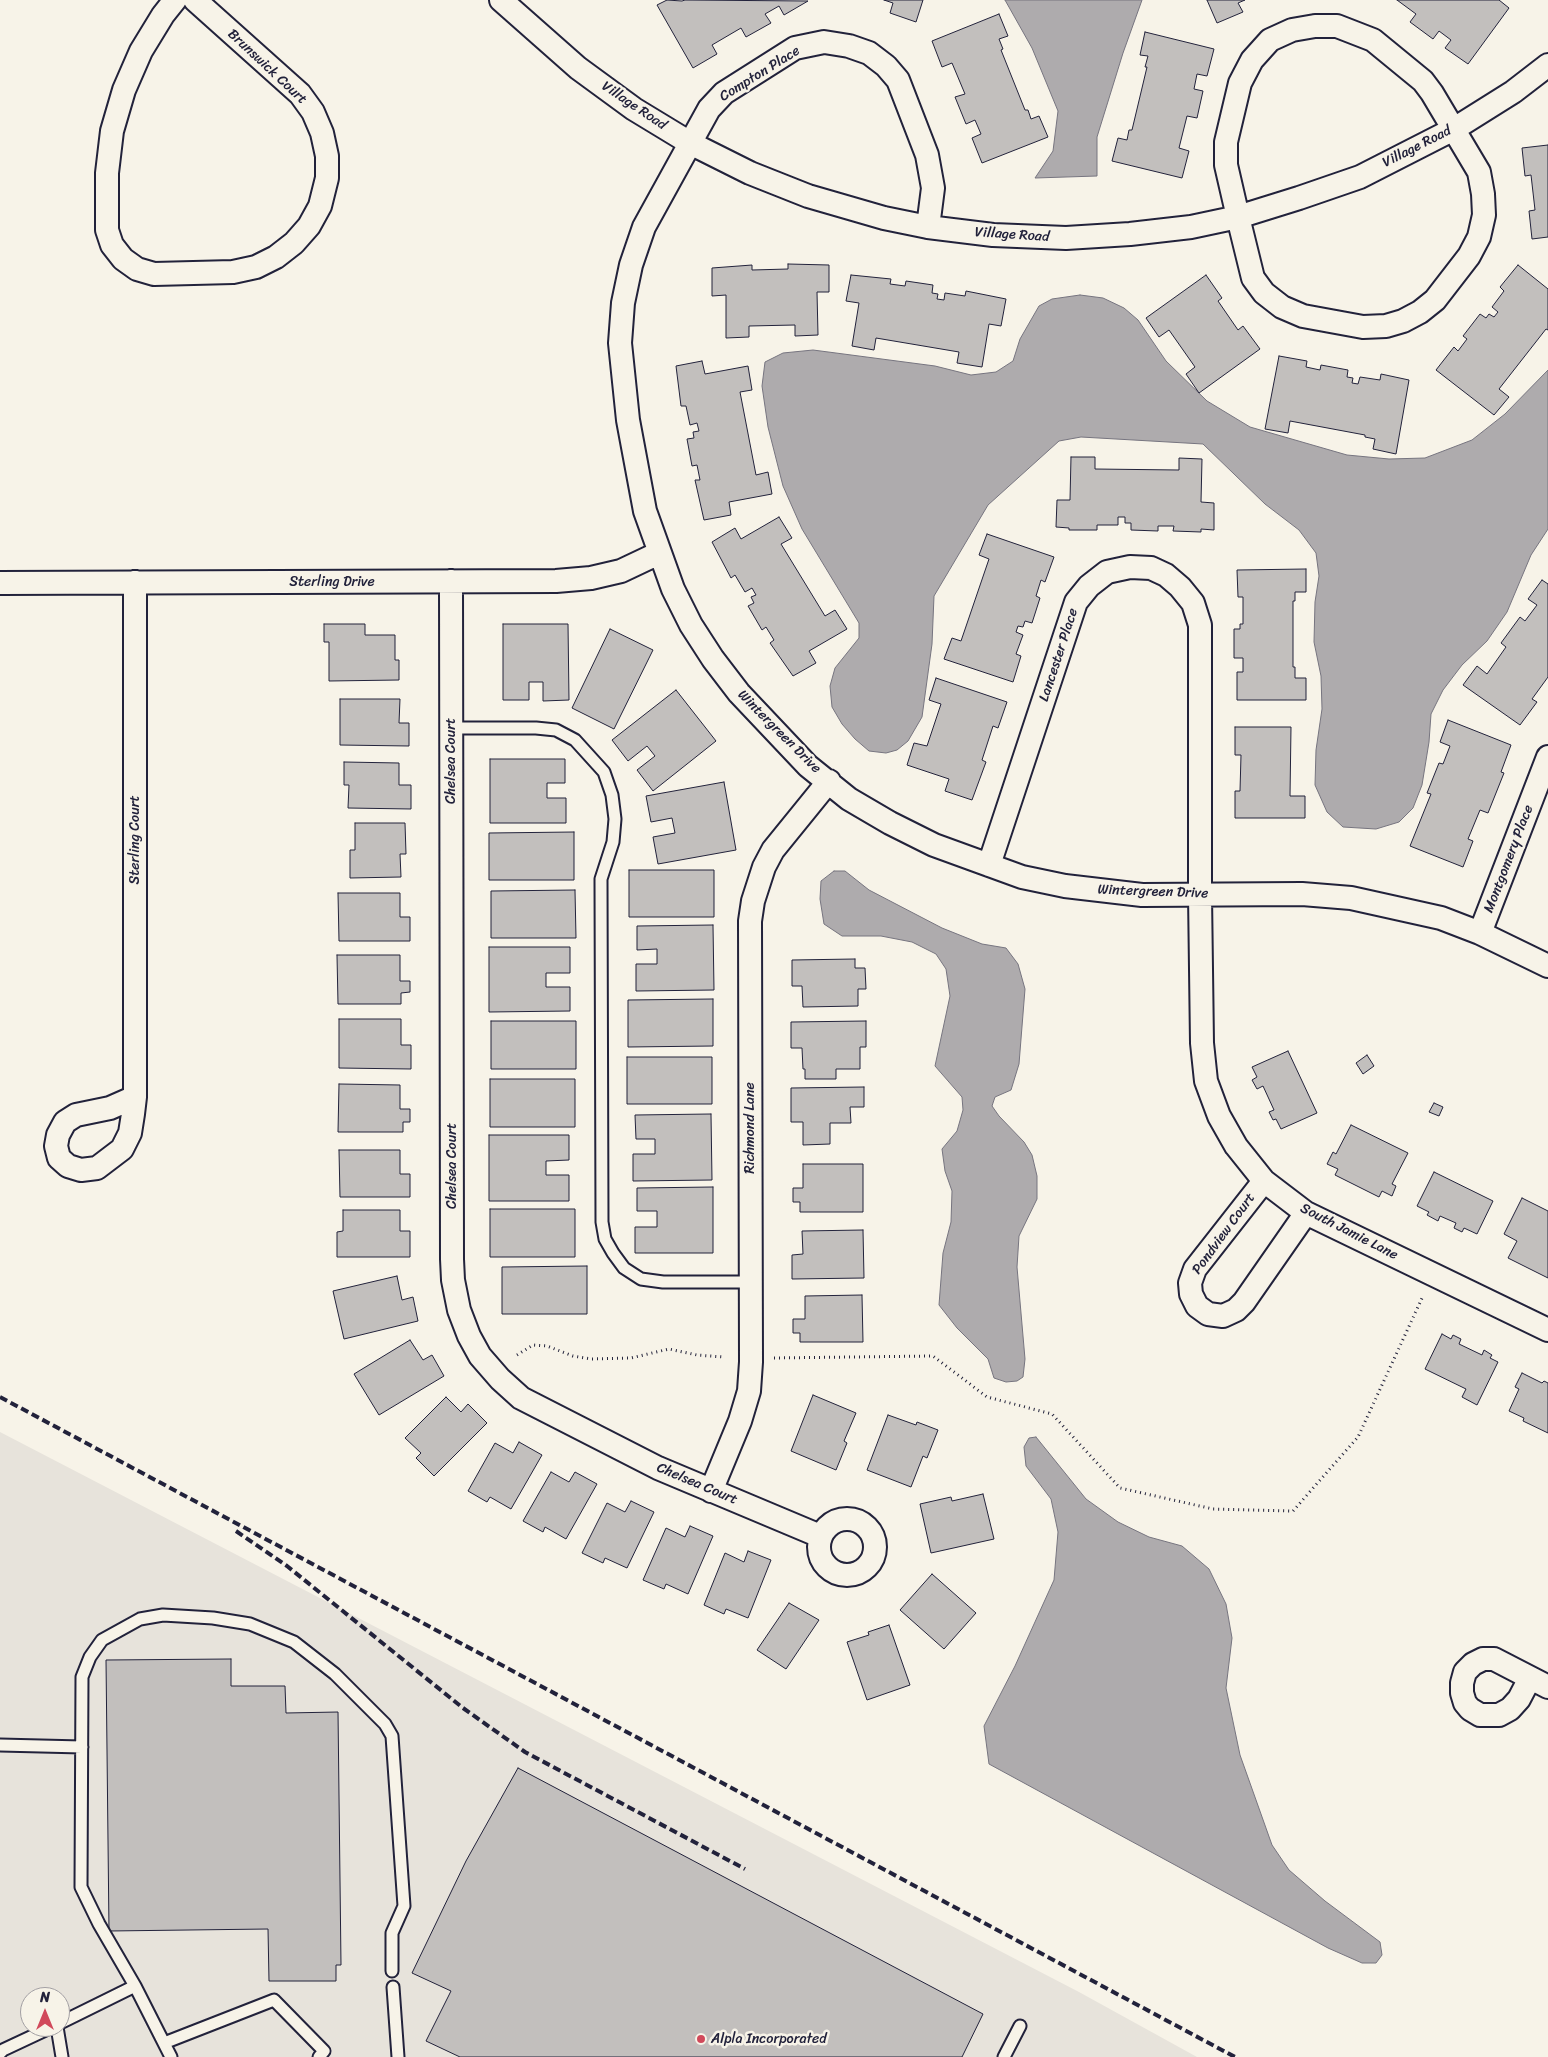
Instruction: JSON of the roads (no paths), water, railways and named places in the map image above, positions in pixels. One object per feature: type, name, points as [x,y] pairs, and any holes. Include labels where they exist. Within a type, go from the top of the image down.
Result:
[{"type":"street","name":"Brunswick Court","points":[[175,0],[163,15],[141,51],[124,90],[112,131],[107,173],[107,230],[112,245],[122,259],[137,269],[154,274],[233,272],[256,267],[276,257],[294,243],[309,226],[320,206],[327,178],[327,156],[322,133],[313,112],[300,94],[194,0]]},
{"type":"street","name":"Village Road","points":[[501,0],[578,68],[634,109],[690,143],[750,173],[808,196],[884,218],[993,235],[1066,238],[1130,234],[1191,226],[1238,217],[1360,177],[1454,129],[1513,92],[1548,65]]},
{"type":"street","points":[[1314,26],[1337,26],[1373,40],[1423,81],[1479,172],[1483,194],[1484,215],[1479,237],[1469,256],[1435,300],[1420,312],[1403,321],[1386,326],[1363,327],[1302,316],[1282,307],[1264,293],[1253,278],[1238,217],[1226,164],[1226,142],[1240,83],[1252,60],[1270,40],[1292,30],[1314,26]]},
{"type":"street","name":"Compton Place","points":[[690,143],[709,109],[724,93],[796,48],[824,42],[849,46],[869,53],[886,66],[898,80],[905,94],[927,155],[933,188],[928,226]]},
{"type":"street","name":"Wintergreen Drive","points":[[690,143],[644,227],[631,265],[623,303],[620,343],[628,420],[645,511],[658,553],[673,589],[691,625],[713,660],[772,730],[808,766],[849,799],[890,823],[934,845],[1022,877],[1065,886],[1142,895],[1302,894],[1351,898],[1441,918],[1480,933],[1548,966]]},
{"type":"street","name":"Sterling Drive","points":[[0,583],[556,581],[591,578],[620,571],[658,553]]},
{"type":"street","name":"Lancester Place","points":[[989,865],[1076,602],[1089,586],[1107,572],[1130,567],[1151,568],[1166,575],[1180,587],[1192,603],[1200,625],[1200,895]]},
{"type":"street","name":"Sterling Court","points":[[135,582],[135,1098]]},
{"type":"street","name":"Chelsea Court","points":[[451,582],[452,1259],[453,1280],[459,1310],[469,1336],[480,1356],[500,1379],[521,1398],[658,1468],[820,1536]]},
{"type":"street","name":"Montgomery Place","points":[[1480,933],[1548,756]]},
{"type":"street","name":"Richmond Lane","points":[[711,1491],[740,1421],[749,1391],[751,1362],[750,921],[753,900],[764,867],[773,850],[828,781]]},
{"type":"street","name":"South Jamie Lane","points":[[1200,895],[1202,1043],[1206,1082],[1219,1116],[1236,1146],[1264,1181],[1306,1213],[1548,1330]]},
{"type":"street","name":"Pondview Court","points":[[1264,1181],[1195,1269],[1190,1283],[1191,1294],[1198,1306],[1208,1314],[1223,1316],[1236,1310],[1244,1302],[1306,1213]]},
{"type":"lane","points":[[451,728],[536,728],[556,730],[575,740],[604,772],[612,795],[615,819],[613,842],[601,879],[602,1222],[605,1240],[624,1268],[641,1279],[663,1282],[751,1282]]},
{"type":"lane","points":[[171,2057],[135,1986],[98,1924],[81,1886],[82,1678],[90,1657],[102,1640],[120,1628],[140,1619],[163,1615],[213,1618],[250,1624],[294,1642],[335,1674],[385,1724],[392,1736],[404,1906],[392,1933],[392,1971]]},
{"type":"lane","points":[[0,1746],[82,1746]]},
{"type":"lane","points":[[70,2018],[135,1986]]},
{"type":"lane","points":[[393,1987],[398,2057]]},
{"type":"lane","points":[[164,2043],[274,2000],[324,2051],[319,2057]]},
{"type":"lane","points":[[1004,2057],[1020,2026]]},
{"type":"lane","points":[[0,2053],[31,2037]]},
{"type":"lane","points":[[59,2037],[62,2057]]},
{"type":"railway","points":[[0,1397],[1235,2057]]},
{"type":"railway","points":[[236,1531],[287,1566],[463,1708],[525,1752],[745,1869]]},
{"type":"place","name":"Alpla Incorporated","points":[[701,2039]]}]
